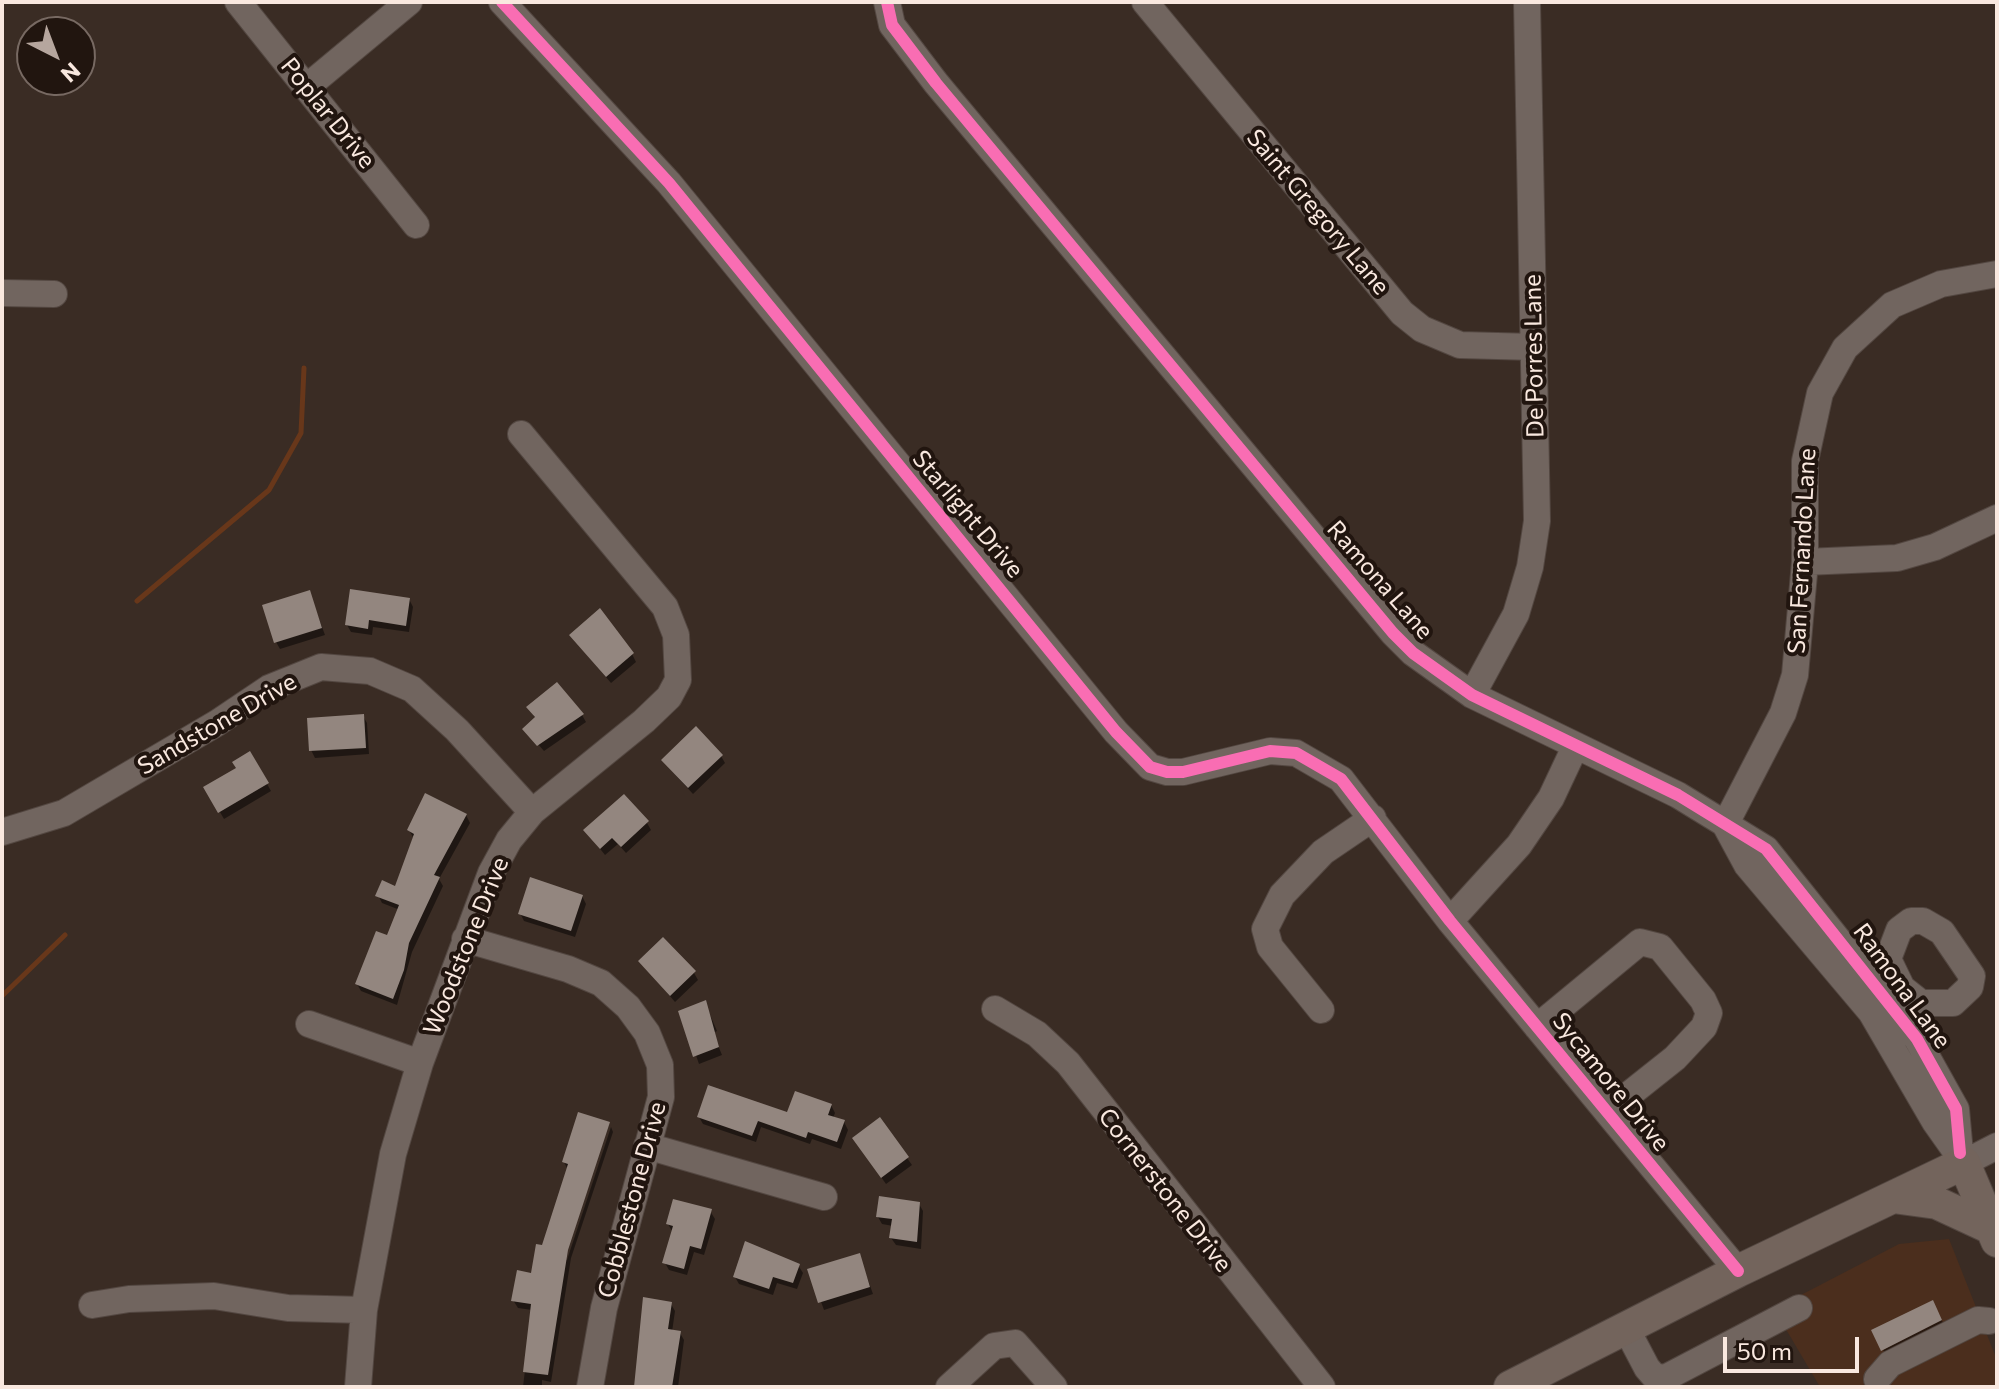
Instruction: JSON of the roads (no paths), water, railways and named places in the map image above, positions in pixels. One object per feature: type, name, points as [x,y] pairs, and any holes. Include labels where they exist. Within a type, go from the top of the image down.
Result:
[{"type":"main road","points":[[1510,1387],[1738,1271],[1893,1197],[1962,1158],[1996,1224]]},
{"type":"main road","points":[[1893,1197],[1937,1203],[1996,1224]]},
{"type":"street","name":"Poplar Drive","points":[[238,2],[416,225]]},
{"type":"street","points":[[308,86],[409,2]]},
{"type":"street","name":"Starlight Drive","points":[[502,2],[669,183],[1116,732],[1150,767],[1183,772],[1270,751],[1296,753],[1341,779],[1450,921]]},
{"type":"street","name":"Ramona Lane","points":[[887,2],[892,25],[936,83],[1393,633],[1435,670],[1472,695],[1678,795],[1725,825],[1747,865],[1794,901],[1887,1000],[1935,1122],[1962,1158]]},
{"type":"street","name":"Saint Gregory Lane","points":[[1145,2],[1402,313],[1422,329],[1460,345],[1534,347]]},
{"type":"street","name":"De Porres Lane","points":[[1472,695],[1516,614],[1530,567],[1537,521],[1527,2]]},
{"type":"street","name":"San Fernando Lane","points":[[1725,825],[1783,713],[1795,675],[1805,562],[1807,450],[1820,393],[1845,348],[1892,305],[1941,284],[1997,274]]},
{"type":"street","points":[[2,293],[54,294]]},
{"type":"street","name":"Woodstone Drive","points":[[358,1387],[364,1310],[393,1154],[420,1063],[491,873],[509,840],[532,812],[669,697],[678,680],[676,635],[665,607],[521,434]]},
{"type":"street","points":[[1805,562],[1897,558],[1935,547],[1997,518]]},
{"type":"street","name":"Sandstone Drive","points":[[2,832],[64,813],[269,688],[321,667],[370,671],[412,689],[457,730],[532,812]]},
{"type":"street","points":[[1450,921],[1519,845],[1551,798],[1575,747]]},
{"type":"street","points":[[1321,1010],[1270,947],[1265,929],[1282,895],[1323,852],[1373,818]]},
{"type":"street","name":"Sycamore Drive","points":[[1450,921],[1738,1271]]},
{"type":"street","name":"Cobblestone Drive","points":[[465,939],[568,969],[601,983],[628,1007],[647,1033],[660,1065],[661,1097],[604,1308],[590,1387]]},
{"type":"street","points":[[1537,1027],[1640,942],[1660,947],[1703,1000],[1709,1013],[1704,1027],[1675,1058],[1607,1112]]},
{"type":"street","name":"Cornerstone Drive","points":[[995,1009],[1037,1034],[1068,1063],[1322,1387]]},
{"type":"street","points":[[309,1024],[420,1063]]},
{"type":"street","points":[[647,1146],[824,1197]]},
{"type":"street","points":[[1962,1158],[1997,1146]]},
{"type":"street","points":[[92,1305],[129,1299],[214,1296],[288,1308],[364,1310]]},
{"type":"street","points":[[1626,1328],[1647,1368],[1654,1376],[1665,1378],[1799,1308]]},
{"type":"street","points":[[1877,1379],[1890,1364],[1978,1320],[1989,1321]]},
{"type":"street","points":[[949,1387],[994,1346],[1015,1343],[1042,1383]]},
{"type":"waterway","points":[[137,601],[269,490],[301,433],[304,368]]},
{"type":"waterway","points":[[2,996],[65,935]]}]
